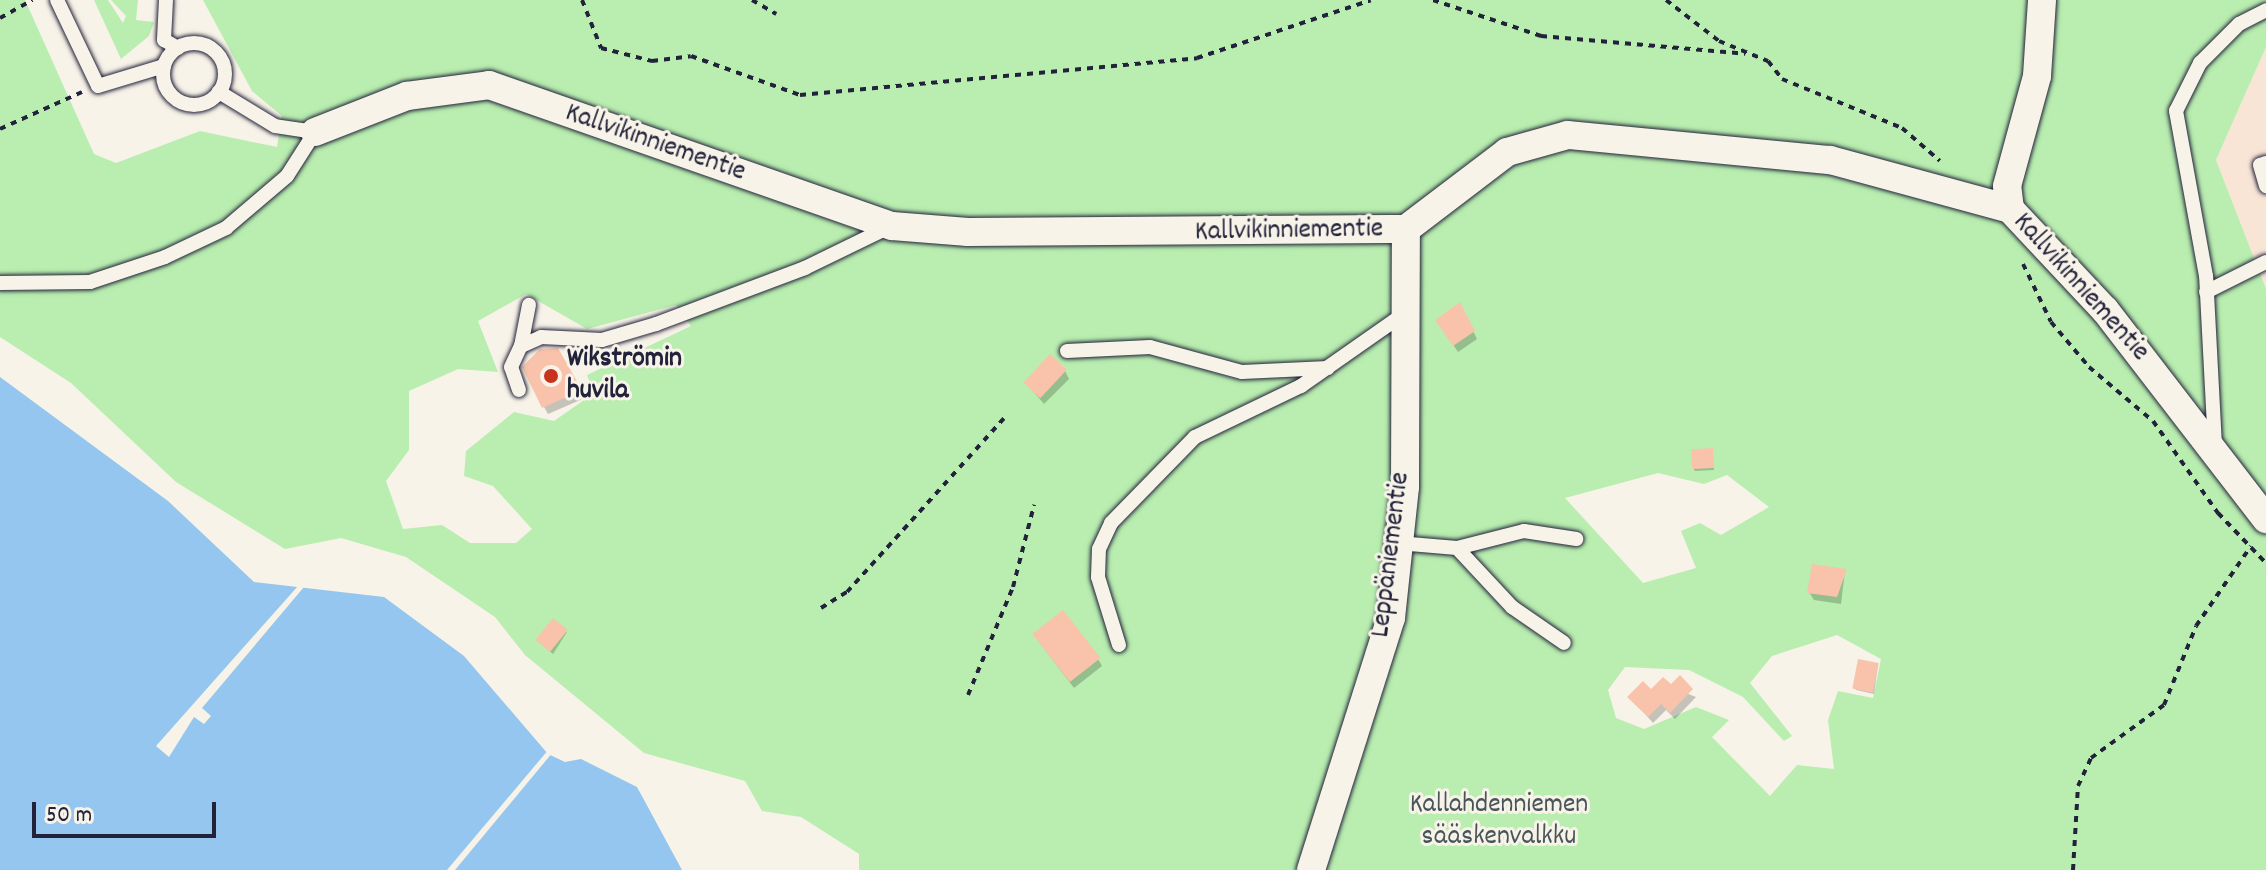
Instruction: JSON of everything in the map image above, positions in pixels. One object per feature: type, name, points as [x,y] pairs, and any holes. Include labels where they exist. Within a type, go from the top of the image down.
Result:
[{"type":"street","points":[[2010,209],[2007,186],[2037,76],[2042,0]]},
{"type":"street","name":"Kallvikinniementie","points":[[315,132],[407,96],[489,85],[892,226],[968,232],[1406,229],[1507,152],[1568,135],[1830,160],[2010,209],[2105,310],[2216,446],[2262,526]]},
{"type":"street","name":"Leppäniementie","points":[[1311,870],[1391,618],[1405,487],[1401,316],[1406,229]]},
{"type":"lane","points":[[57,0],[98,86],[164,66],[178,48],[194,42],[214,50],[225,68],[219,92],[204,103],[183,103],[167,90],[164,66]]},
{"type":"lane","points":[[166,0],[164,40],[178,48]]},
{"type":"lane","points":[[2216,446],[2206,292],[2176,111],[2200,63],[2266,8],[2262,0]]},
{"type":"lane","name":"Kallvikinniementie","points":[[219,92],[275,126],[315,132]]},
{"type":"lane","points":[[0,283],[90,282],[226,228],[287,176],[315,132]]},
{"type":"lane","points":[[2266,163],[2260,165],[2266,186]]},
{"type":"lane","points":[[521,346],[541,337],[602,340],[656,324],[730,300],[892,226]]},
{"type":"lane","points":[[2206,292],[2266,262]]},
{"type":"lane","points":[[519,390],[511,367],[521,346],[529,305]]},
{"type":"lane","points":[[1119,645],[1098,577],[1099,549],[1111,523],[1195,437],[1328,368],[1401,316]]},
{"type":"lane","points":[[1067,351],[1150,347],[1242,372],[1328,368]]},
{"type":"lane","points":[[1398,543],[1457,548],[1524,531],[1576,539]]},
{"type":"lane","points":[[1457,548],[1512,607],[1564,643]]},
{"type":"path","points":[[0,18],[32,0]]},
{"type":"path","points":[[582,0],[601,48],[652,61],[691,56],[800,95],[1197,58],[1371,0]]},
{"type":"path","points":[[752,0],[776,14]]},
{"type":"path","points":[[1433,0],[1541,36],[1752,54]]},
{"type":"path","points":[[1666,0],[1719,41],[1752,54],[1782,79],[1902,128],[1945,165]]},
{"type":"path","points":[[0,129],[98,86]]},
{"type":"path","points":[[2021,260],[2051,322],[2089,367],[2153,421],[2250,547],[2266,563]]},
{"type":"path","points":[[821,608],[847,592],[1004,418]]},
{"type":"path","points":[[968,695],[1013,587],[1034,505]]},
{"type":"path","points":[[2073,870],[2078,786],[2091,758],[2164,705],[2196,626],[2262,526]]},
{"type":"shaded area","points":[[2266,47],[2266,289],[2216,160]]},
{"type":"green space","name":"Kallahdenniemen sääskenvalkku","points":[[0,0],[25,0],[94,154],[116,163],[200,131],[277,147],[282,116],[252,91],[203,0],[2266,0],[2266,47],[2216,160],[2266,289],[2266,870],[859,870],[859,854],[801,817],[762,811],[745,781],[644,753],[525,655],[495,617],[406,557],[341,538],[285,549],[176,482],[71,383],[0,337]],"holes":[[[526,294],[587,329],[676,305],[691,326],[587,375],[594,393],[554,421],[514,412],[466,451],[464,476],[493,486],[532,529],[516,543],[470,543],[442,525],[403,529],[386,481],[409,450],[409,391],[458,369],[498,372],[478,321]],[[1658,473],[1704,484],[1727,475],[1769,507],[1721,535],[1700,523],[1681,531],[1696,568],[1643,583],[1565,498]],[[1837,635],[1881,659],[1873,698],[1838,691],[1828,720],[1834,769],[1797,765],[1770,796],[1712,737],[1729,720],[1696,707],[1644,729],[1616,718],[1608,690],[1625,667],[1689,670],[1743,697],[1784,741],[1792,736],[1750,683],[1772,656]]]},
{"type":"green space","points":[[94,0],[108,0],[123,23],[126,16],[111,0],[138,0],[136,20],[154,22],[149,36],[121,59]]},
{"type":"water","points":[[0,377],[168,501],[254,582],[384,597],[464,656],[548,754],[565,762],[581,759],[637,787],[682,870],[0,870]]},
{"type":"pier","points":[[298,586],[304,587],[202,708],[211,716],[204,724],[194,717],[169,757],[156,746]]},
{"type":"pier","points":[[549,749],[553,752],[455,870],[447,870]]},
{"type":"building","points":[[1460,302],[1475,331],[1453,346],[1435,320]]},
{"type":"building","name":"Wikströmin huvila","points":[[558,348],[582,390],[542,408],[522,367],[540,349]]},
{"type":"building","points":[[1050,354],[1067,370],[1040,398],[1023,383]]},
{"type":"building","points":[[1713,448],[1714,468],[1692,469],[1691,449]]},
{"type":"building","points":[[1812,564],[1847,569],[1837,597],[1807,593]]},
{"type":"building","points":[[1063,610],[1101,658],[1070,682],[1032,634]]},
{"type":"building","points":[[553,618],[568,630],[550,652],[535,640]]},
{"type":"building","points":[[1858,659],[1879,663],[1873,692],[1852,688]]},
{"type":"building","points":[[1680,675],[1693,689],[1670,713],[1661,704],[1648,717],[1627,697],[1643,681],[1651,689],[1663,677],[1671,684]]},
{"type":"place","name":"Wikströmin huvila","points":[[551,376]]}]
